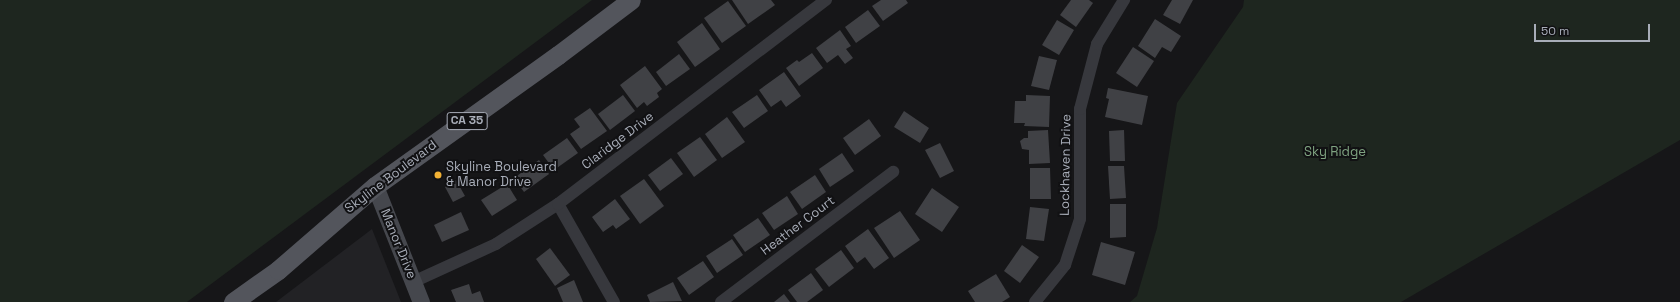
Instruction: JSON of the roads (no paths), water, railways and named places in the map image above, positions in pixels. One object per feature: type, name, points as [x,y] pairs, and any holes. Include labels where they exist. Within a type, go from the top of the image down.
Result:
[{"type":"main road","name":"Skyline Boulevard","points":[[233,302],[278,270],[375,186],[558,55],[631,0]]},
{"type":"street","name":"Claridge Drive","points":[[414,282],[496,244],[558,204],[826,0]]},
{"type":"street","name":"Lockhaven Drive","points":[[1035,302],[1066,265],[1080,219],[1080,109],[1097,44],[1124,0]]},
{"type":"street","name":"Heather Court","points":[[721,302],[893,172]]},
{"type":"street","name":"Manor Drive","points":[[375,186],[421,302]]},
{"type":"street","points":[[558,204],[614,302]]},
{"type":"place","name":"Skyline Boulevard & Manor Drive","points":[[438,175]]},
{"type":"park label","name":"Sky Ridge","points":[[1335,152]]}]
